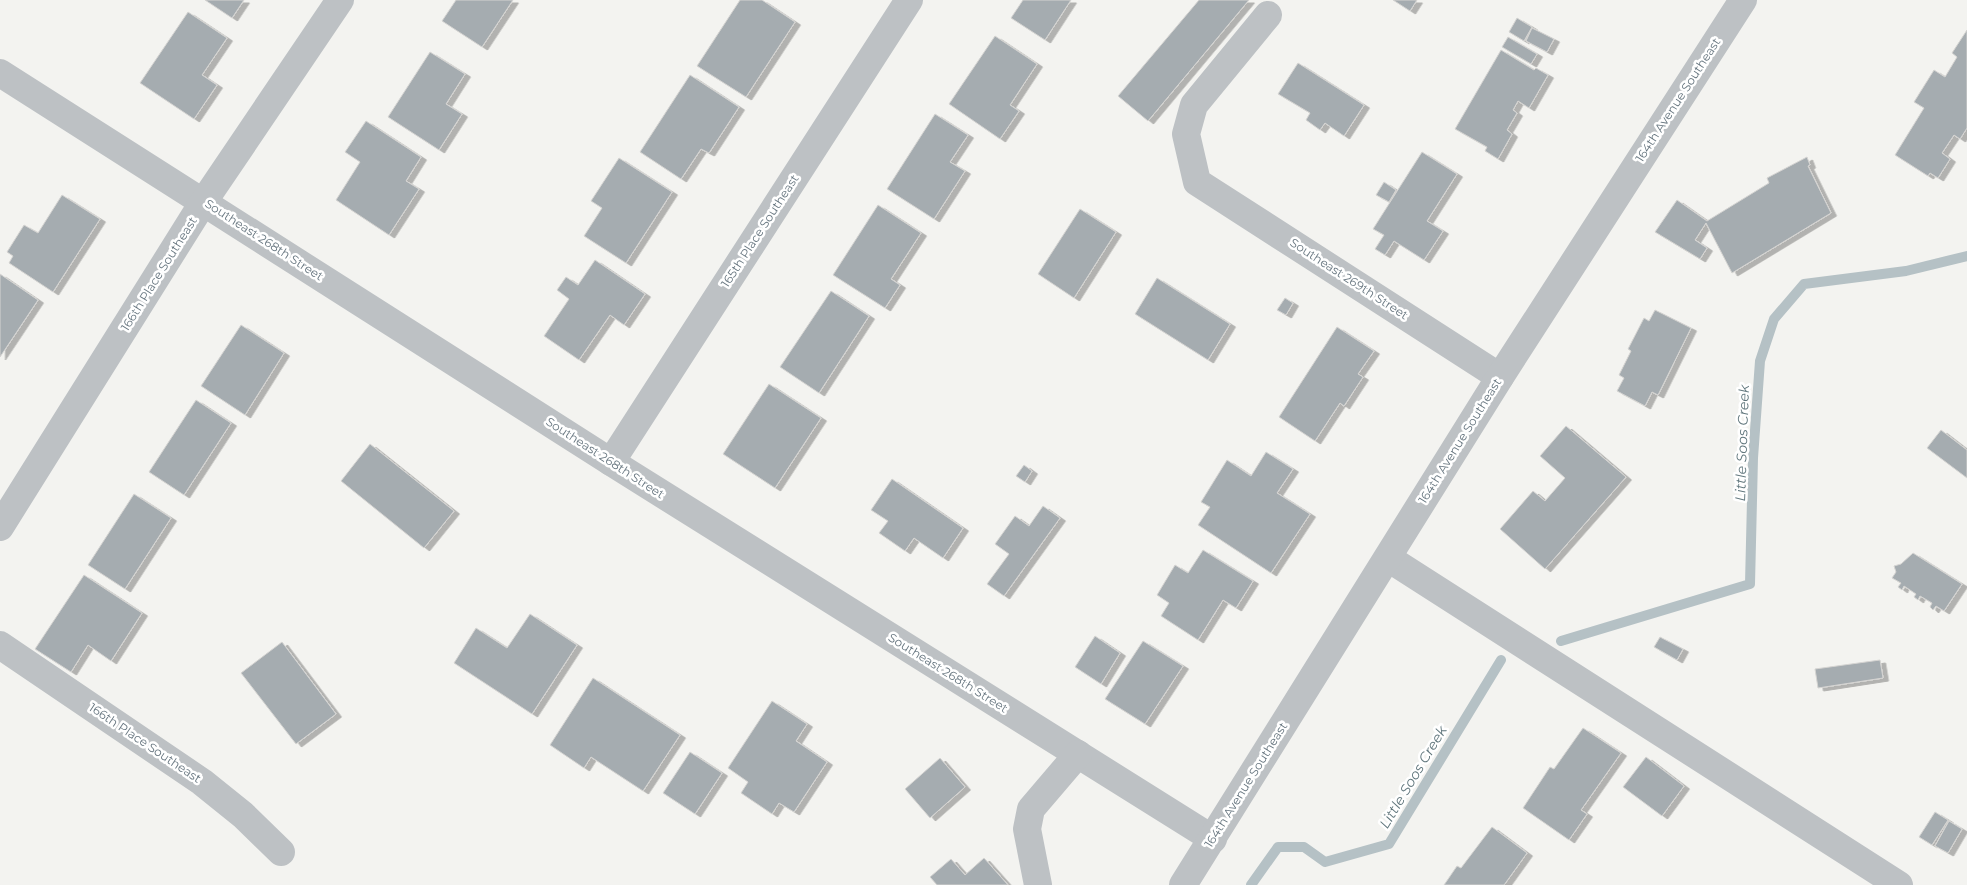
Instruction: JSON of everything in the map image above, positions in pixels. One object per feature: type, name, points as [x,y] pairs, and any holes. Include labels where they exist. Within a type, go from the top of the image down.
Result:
[{"type":"street","name":"166th Place Southeast","points":[[0,527],[204,201],[340,0]]},
{"type":"street","name":"165th Place Southeast","points":[[611,462],[909,0]]},
{"type":"street","name":"164th Avenue Southeast","points":[[1182,885],[1213,839],[1500,377],[1743,0]]},
{"type":"street","name":"Southeast 269th Street","points":[[1268,15],[1194,105],[1186,134],[1197,182],[1500,377]]},
{"type":"street","name":"Southeast 268th Street","points":[[0,73],[204,201],[611,462],[1213,839]]},
{"type":"street","points":[[1388,558],[1898,885]]},
{"type":"street","name":"166th Place Southeast","points":[[0,645],[202,782],[243,815],[281,852]]},
{"type":"street","points":[[1038,885],[1027,828],[1031,809],[1078,754]]},
{"type":"building","points":[[205,0],[244,0],[232,18]]},
{"type":"building","points":[[456,0],[513,0],[482,47],[442,21]]},
{"type":"building","points":[[740,0],[762,0],[795,22],[746,97],[697,66]]},
{"type":"building","points":[[1023,0],[1071,0],[1045,40],[1011,18]]},
{"type":"building","points":[[1199,0],[1249,0],[1148,121],[1118,96]]},
{"type":"building","points":[[1393,0],[1417,0],[1410,11]]},
{"type":"building","points":[[188,12],[227,38],[202,75],[217,85],[194,119],[140,83]]},
{"type":"building","points":[[1517,18],[1532,27],[1524,41],[1509,32]]},
{"type":"building","points":[[1532,28],[1554,39],[1547,52],[1526,41]]},
{"type":"building","points":[[1967,30],[1967,128],[1960,139],[1954,135],[1942,153],[1950,159],[1938,178],[1930,173],[1928,176],[1895,155],[1924,108],[1914,102],[1934,70],[1945,77],[1957,57],[1952,53]]},
{"type":"building","points":[[995,36],[1037,64],[1010,105],[1019,111],[1000,139],[949,104]]},
{"type":"building","points":[[1508,37],[1537,54],[1531,64],[1502,47]]},
{"type":"building","points":[[1501,50],[1534,70],[1536,68],[1548,75],[1529,108],[1518,101],[1513,110],[1517,113],[1507,130],[1512,134],[1498,159],[1485,151],[1487,147],[1455,129]]},
{"type":"building","points":[[430,52],[465,74],[446,104],[462,114],[439,150],[388,117]]},
{"type":"building","points":[[1298,63],[1364,105],[1344,136],[1325,123],[1320,130],[1306,120],[1310,113],[1278,94]]},
{"type":"building","points":[[690,75],[739,107],[709,153],[701,149],[681,179],[640,152]]},
{"type":"building","points":[[935,114],[968,135],[950,162],[965,171],[934,219],[887,189]]},
{"type":"building","points":[[366,121],[421,157],[406,181],[419,189],[389,235],[336,200],[360,162],[345,152]]},
{"type":"building","points":[[1422,152],[1457,174],[1427,221],[1443,231],[1424,260],[1394,241],[1385,255],[1375,249],[1384,235],[1373,229]]},
{"type":"building","points":[[1807,157],[1810,165],[1808,166],[1831,213],[1732,273],[1706,223],[1695,240],[1707,248],[1700,259],[1655,232],[1677,200],[1707,221],[1769,183],[1767,178]]},
{"type":"building","points":[[619,158],[672,192],[626,263],[584,236],[602,208],[591,201]]},
{"type":"building","points":[[1384,182],[1396,190],[1389,202],[1376,195]]},
{"type":"building","points":[[62,195],[100,219],[53,292],[9,263],[13,256],[7,252],[24,225],[38,233]]},
{"type":"building","points":[[878,205],[921,233],[891,279],[900,285],[885,308],[833,275]]},
{"type":"building","points":[[1080,209],[1116,232],[1074,298],[1038,274]]},
{"type":"building","points":[[595,260],[645,294],[624,325],[610,315],[579,360],[544,336],[569,299],[557,290],[566,277],[578,285]]},
{"type":"building","points":[[0,274],[38,300],[0,357]]},
{"type":"building","points":[[1157,278],[1230,324],[1208,360],[1135,314]]},
{"type":"building","points":[[831,291],[869,316],[819,393],[780,367]]},
{"type":"building","points":[[1285,298],[1293,303],[1286,315],[1277,310]]},
{"type":"building","points":[[1655,310],[1691,328],[1658,395],[1652,392],[1645,406],[1617,391],[1624,378],[1619,375],[1631,351],[1628,349],[1644,318],[1649,321]]},
{"type":"building","points":[[241,325],[284,353],[245,415],[201,386]]},
{"type":"building","points":[[1337,327],[1374,351],[1358,374],[1363,377],[1344,406],[1340,403],[1315,441],[1279,417]]},
{"type":"building","points":[[769,384],[821,418],[775,488],[723,454]]},
{"type":"building","points":[[196,400],[231,423],[184,495],[149,472]]},
{"type":"building","points":[[1566,426],[1626,477],[1545,569],[1500,529],[1533,491],[1545,501],[1565,478],[1540,456]]},
{"type":"building","points":[[1941,430],[1967,450],[1967,478],[1927,448]]},
{"type":"building","points":[[370,444],[454,511],[424,548],[341,481]]},
{"type":"building","points":[[1266,452],[1293,469],[1277,493],[1310,514],[1271,573],[1198,525],[1210,507],[1201,502],[1227,460],[1251,476]]},
{"type":"building","points":[[1024,465],[1032,471],[1025,482],[1016,476]]},
{"type":"building","points":[[892,479],[963,528],[943,558],[914,538],[905,551],[879,533],[888,521],[871,510]]},
{"type":"building","points":[[134,494],[171,518],[125,589],[88,565]]},
{"type":"building","points":[[1043,506],[1060,518],[1004,596],[987,584],[1009,554],[995,544],[1015,516],[1029,526]]},
{"type":"building","points":[[1203,550],[1253,581],[1236,608],[1223,600],[1198,640],[1161,616],[1169,603],[1157,595],[1175,565],[1188,573]]},
{"type":"building","points":[[1913,553],[1962,584],[1944,611],[1936,606],[1933,610],[1930,607],[1932,603],[1920,596],[1918,600],[1914,597],[1916,594],[1904,586],[1902,590],[1898,587],[1901,583],[1892,578],[1896,572],[1894,566],[1901,564]]},
{"type":"building","points":[[84,575],[142,613],[111,661],[88,645],[71,672],[35,649]]},
{"type":"building","points":[[530,614],[577,645],[532,714],[454,663],[476,628],[507,648]]},
{"type":"building","points":[[1095,636],[1120,653],[1101,684],[1075,667]]},
{"type":"building","points":[[1660,637],[1683,649],[1677,660],[1654,647]]},
{"type":"building","points":[[1143,641],[1183,666],[1145,724],[1105,699]]},
{"type":"building","points":[[282,642],[336,714],[296,744],[241,673]]},
{"type":"building","points":[[1880,660],[1883,678],[1818,688],[1815,669]]},
{"type":"building","points":[[593,678],[680,735],[643,791],[591,757],[584,768],[550,745]]},
{"type":"building","points":[[772,701],[807,724],[796,741],[827,762],[794,812],[779,803],[772,814],[741,793],[748,782],[728,768]]},
{"type":"building","points":[[1583,728],[1621,753],[1581,810],[1587,814],[1569,840],[1523,808],[1550,767],[1554,769]]},
{"type":"building","points":[[690,752],[722,773],[695,814],[663,793]]},
{"type":"building","points":[[1646,757],[1684,786],[1662,816],[1623,787]]},
{"type":"building","points":[[940,758],[965,787],[930,818],[905,789]]},
{"type":"building","points":[[1935,812],[1948,820],[1932,845],[1919,837]]},
{"type":"building","points":[[1949,821],[1962,829],[1948,853],[1935,846]]},
{"type":"building","points":[[1492,827],[1527,853],[1504,885],[1444,885],[1457,866],[1461,868]]},
{"type":"building","points":[[984,858],[1008,885],[937,885],[930,877],[951,859],[965,875]]},
{"type":"waterway","name":"Little Soos Creek","points":[[1561,641],[1750,584],[1753,458],[1760,361],[1774,319],[1804,284],[1906,271],[1967,256]]},
{"type":"waterway","name":"Little Soos Creek","points":[[1251,885],[1278,847],[1304,847],[1325,862],[1389,844],[1501,660]]}]
